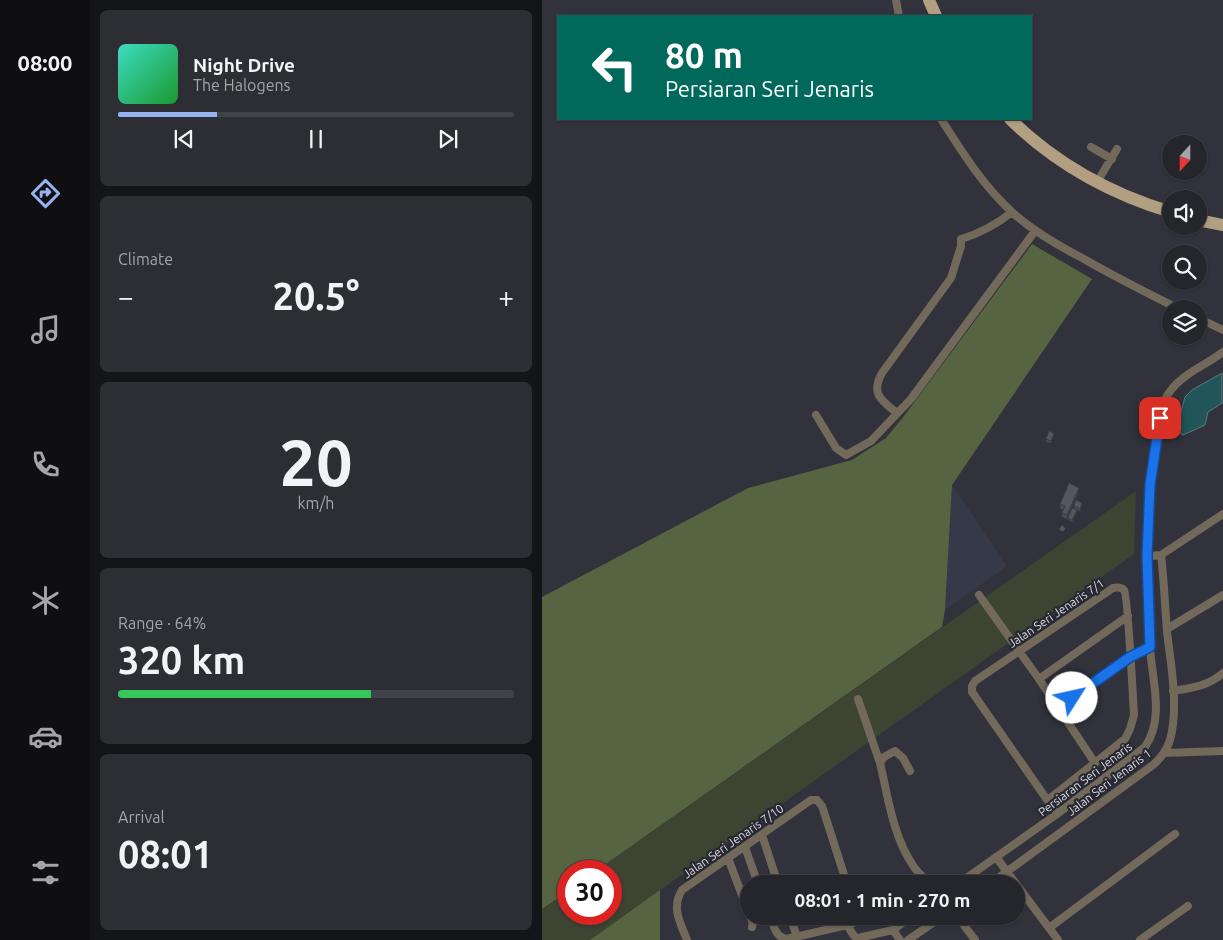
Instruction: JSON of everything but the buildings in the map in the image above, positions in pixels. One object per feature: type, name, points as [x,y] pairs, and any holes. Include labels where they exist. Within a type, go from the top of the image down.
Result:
[{"type":"main road","points":[[929,0],[936,15]]},
{"type":"main road","points":[[1011,120],[1051,154],[1097,182],[1127,196],[1162,209]]},
{"type":"main road","points":[[1207,222],[1222,225]]},
{"type":"street","points":[[896,0],[900,15]]},
{"type":"street","points":[[942,120],[969,162],[1012,212],[1052,242],[1162,300]]},
{"type":"street","points":[[1091,147],[1112,159]]},
{"type":"street","points":[[1097,182],[1117,149]]},
{"type":"street","points":[[897,413],[878,396],[876,389],[882,373],[951,278],[961,239],[980,233],[998,224],[1012,212]]},
{"type":"street","points":[[816,415],[836,448],[846,455],[871,441],[919,388],[1036,231]]},
{"type":"street","points":[[1207,322],[1222,330]]},
{"type":"street","name":"Persiaran Seri Jenaris","points":[[971,875],[1057,814],[1145,748],[1153,734],[1156,705],[1150,647],[1147,556],[1150,485],[1156,434],[1163,404],[1176,384],[1222,352]]},
{"type":"street","points":[[1147,556],[1161,555],[1222,514]]},
{"type":"street","name":"Jalan Seri Jenaris 1","points":[[1003,875],[1153,765],[1164,753],[1172,730],[1173,691],[1161,555]]},
{"type":"street","name":"Jalan Seri Jenaris 7/1","points":[[1113,588],[1119,588],[1125,592],[1128,616],[1134,715],[1130,729],[1125,739],[1048,800],[972,692],[974,681],[1113,588]]},
{"type":"street","points":[[979,595],[1039,679],[1095,763]]},
{"type":"street","points":[[1167,629],[1222,595]]},
{"type":"street","points":[[1039,679],[1128,616]]},
{"type":"street","points":[[1058,708],[1130,657],[1150,647]]},
{"type":"street","points":[[1173,691],[1202,686],[1222,673]]},
{"type":"street","points":[[858,699],[880,763],[895,823],[904,848],[915,869],[921,875]]},
{"type":"street","points":[[880,763],[884,756],[896,751],[903,758],[910,771]]},
{"type":"street","points":[[1164,753],[1222,751]]},
{"type":"street","points":[[1111,774],[1120,788]]},
{"type":"street","name":"Jalan Seri Jenaris 7/10","points":[[686,940],[676,911],[682,890],[811,800],[817,800],[822,806],[844,875]]},
{"type":"street","points":[[1048,800],[1057,814]]},
{"type":"street","points":[[1049,928],[1175,834]]},
{"type":"street","points":[[762,835],[775,875]]},
{"type":"street","points":[[745,847],[755,875]]},
{"type":"street","points":[[996,857],[1058,940]]},
{"type":"street","points":[[728,858],[740,890]]},
{"type":"street","points":[[1140,940],[1188,906]]},
{"type":"street","points":[[773,925],[780,937],[787,939],[847,925],[854,936],[858,938],[893,930],[900,925]]},
{"type":"street","points":[[793,925],[797,937]]},
{"type":"street","points":[[908,940],[930,925]]},
{"type":"street","points":[[964,925],[975,940]]},
{"type":"street","points":[[893,930],[900,940]]},
{"type":"shaded area","points":[[952,485],[1007,566],[945,610]]},
{"type":"green space","points":[[1032,244],[1092,279],[952,485],[945,610],[942,627],[612,860],[557,860],[557,899],[542,909],[542,597],[748,488],[852,460],[886,438]]},
{"type":"green space","points":[[1136,491],[1134,554],[622,917],[622,860],[612,860]]},
{"type":"green space","points":[[660,890],[660,940],[590,940],[611,925],[622,925],[622,917]]},
{"type":"green space","points":[[557,899],[557,925],[611,925],[590,940],[542,940],[542,909]]},
{"type":"water","points":[[1222,373],[1222,403],[1208,412],[1205,425],[1183,435],[1176,430],[1185,397],[1192,390]]},
{"type":"route","points":[[1072,698],[1130,657],[1150,647],[1147,556],[1150,485],[1152,459],[1160,418]]}]
